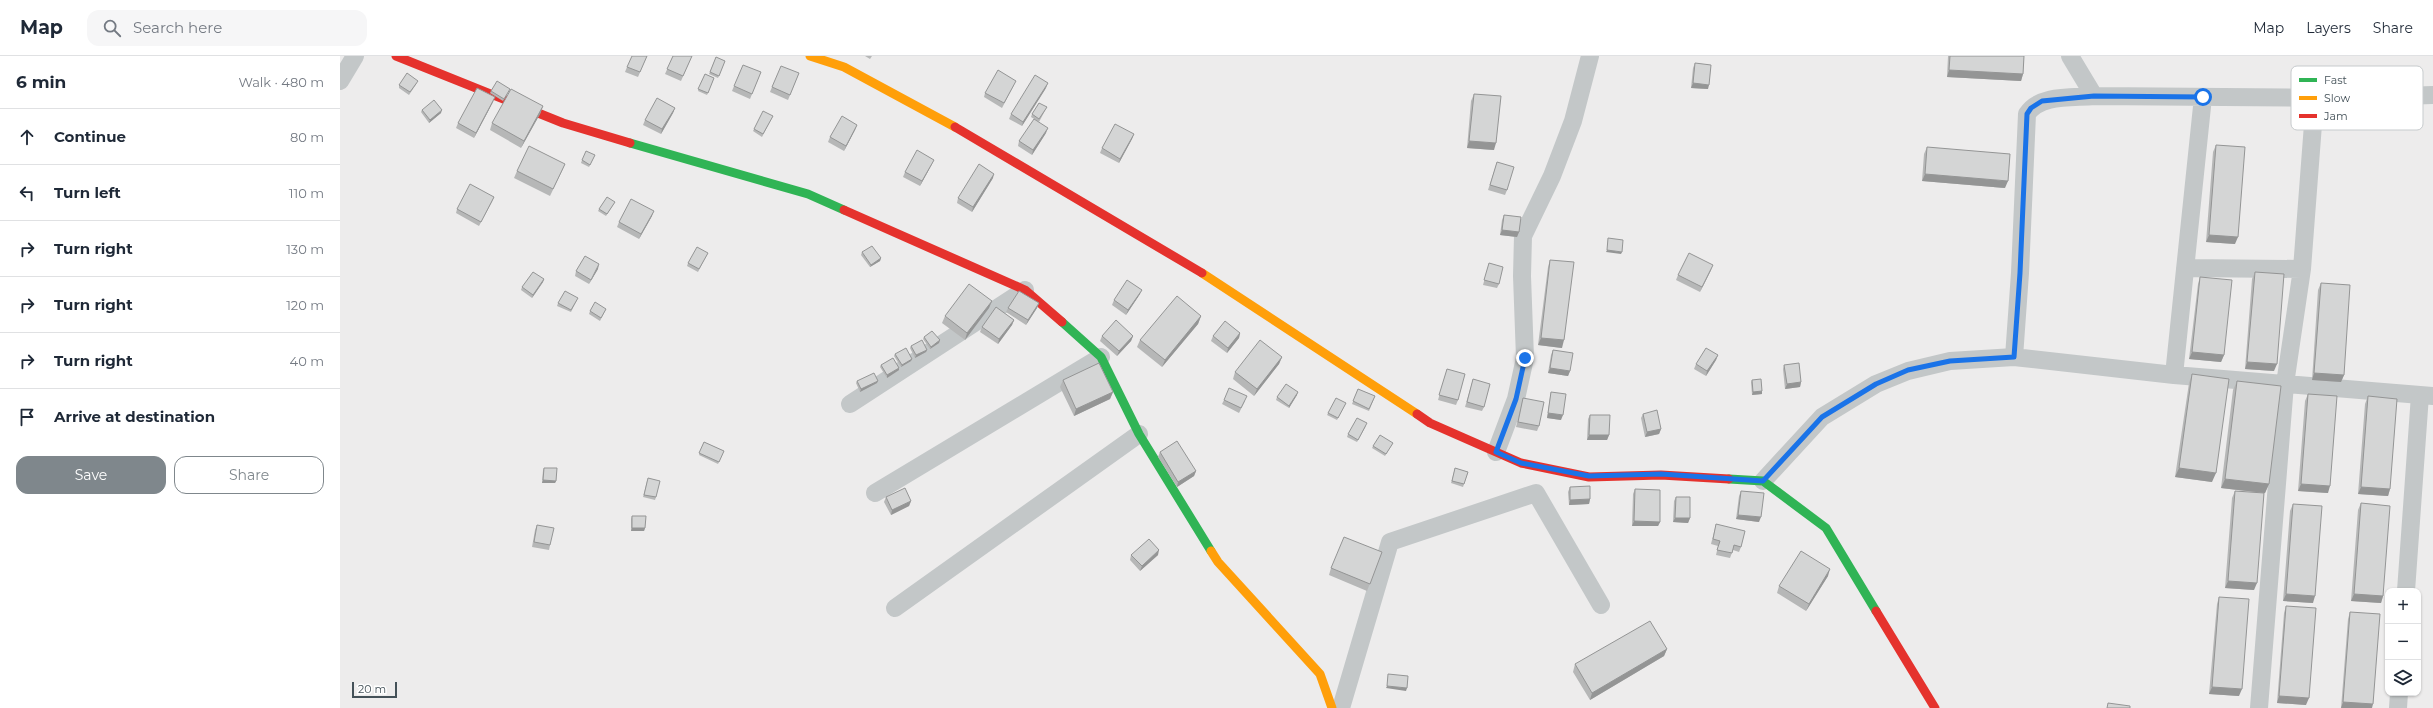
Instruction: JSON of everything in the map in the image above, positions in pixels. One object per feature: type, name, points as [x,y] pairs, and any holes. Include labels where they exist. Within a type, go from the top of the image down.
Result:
[{"type":"street","points":[[340,81],[355,56]]},
{"type":"street","points":[[396,56],[563,123],[808,194],[1025,290],[1100,357],[1139,434],[1218,562],[1320,674],[1332,708]]},
{"type":"street","points":[[810,56],[844,68],[944,121],[1191,266],[1430,423],[1521,463],[1589,476],[1661,474],[1763,481],[1826,528],[1935,708]]},
{"type":"street","points":[[1496,452],[1516,399],[1525,358],[1522,276],[1523,236],[1552,176],[1573,121],[1590,56]]},
{"type":"street","points":[[2070,56],[2094,96]]},
{"type":"street","points":[[2423,95],[2433,95]]},
{"type":"street","points":[[2014,357],[2020,273],[2027,114],[2031,108],[2042,101],[2094,96],[2291,98]]},
{"type":"street","points":[[2174,375],[2203,97]]},
{"type":"street","points":[[2259,708],[2285,384],[2302,269],[2313,130]]},
{"type":"street","points":[[2185,268],[2302,269]]},
{"type":"street","points":[[850,404],[1025,290]]},
{"type":"street","points":[[875,493],[1100,357]]},
{"type":"street","points":[[1763,481],[1822,417],[1876,384],[1908,370],[1950,361],[2014,357],[2174,375],[2426,396],[2406,588]]},
{"type":"street","points":[[895,608],[1139,434]]},
{"type":"street","points":[[1340,708],[1390,542],[1536,493],[1601,605]]},
{"type":"street","points":[[2398,708],[2399,696]]},
{"type":"building","points":[[632,56],[647,56],[640,72],[627,67]]},
{"type":"building","points":[[673,56],[692,56],[683,76],[667,69]]},
{"type":"building","points":[[1950,56],[2024,56],[2023,74],[1949,70]]},
{"type":"building","points":[[716,57],[725,61],[719,76],[710,72]]},
{"type":"building","points":[[1695,63],[1711,65],[1709,85],[1693,83]]},
{"type":"building","points":[[743,65],[761,72],[752,94],[734,86]]},
{"type":"building","points":[[781,66],[799,73],[790,95],[772,87]]},
{"type":"building","points":[[998,70],[1016,81],[1004,103],[985,93]]},
{"type":"building","points":[[407,73],[418,81],[410,92],[399,85]]},
{"type":"building","points":[[705,74],[714,78],[708,93],[698,89]]},
{"type":"building","points":[[1035,75],[1048,83],[1023,122],[1011,114]]},
{"type":"building","points":[[497,81],[510,89],[504,99],[491,91]]},
{"type":"building","points":[[477,88],[495,97],[476,133],[458,123]]},
{"type":"building","points":[[511,89],[543,106],[524,141],[492,123]]},
{"type":"building","points":[[1474,94],[1501,96],[1496,143],[1469,141]]},
{"type":"building","points":[[657,98],[675,108],[662,129],[645,120]]},
{"type":"building","points":[[434,100],[442,110],[430,120],[422,110]]},
{"type":"building","points":[[1039,103],[1047,107],[1039,119],[1032,114]]},
{"type":"building","points":[[763,111],[773,116],[763,134],[754,129]]},
{"type":"building","points":[[842,116],[857,125],[846,146],[830,137]]},
{"type":"building","points":[[1034,119],[1048,128],[1033,150],[1019,141]]},
{"type":"building","points":[[1115,124],[1134,134],[1120,159],[1102,148]]},
{"type":"building","points":[[2216,145],[2245,147],[2238,237],[2209,235]]},
{"type":"building","points":[[529,146],[565,164],[553,189],[517,171]]},
{"type":"building","points":[[1927,147],[2010,154],[2008,181],[1925,174]]},
{"type":"building","points":[[917,150],[934,160],[922,181],[905,172]]},
{"type":"building","points":[[586,151],[595,155],[590,165],[582,160]]},
{"type":"building","points":[[1497,162],[1514,167],[1507,190],[1490,185]]},
{"type":"building","points":[[979,164],[994,174],[973,207],[958,198]]},
{"type":"building","points":[[470,184],[494,197],[481,222],[457,209]]},
{"type":"building","points":[[607,197],[615,202],[607,214],[599,209]]},
{"type":"building","points":[[631,199],[654,211],[641,234],[619,222]]},
{"type":"building","points":[[1504,215],[1521,217],[1519,232],[1502,230]]},
{"type":"building","points":[[1608,238],[1623,240],[1622,252],[1607,250]]},
{"type":"building","points":[[872,246],[881,258],[871,265],[862,252]]},
{"type":"building","points":[[697,247],[708,253],[699,269],[688,263]]},
{"type":"building","points":[[1689,253],[1713,265],[1702,287],[1678,275]]},
{"type":"building","points":[[585,256],[599,264],[591,280],[576,271]]},
{"type":"building","points":[[1550,260],[1574,262],[1564,340],[1541,338]]},
{"type":"building","points":[[1489,263],[1503,267],[1499,284],[1484,280]]},
{"type":"building","points":[[533,272],[544,279],[533,295],[522,287]]},
{"type":"building","points":[[2255,272],[2284,274],[2277,364],[2247,362]]},
{"type":"building","points":[[2200,277],[2232,280],[2224,355],[2192,352]]},
{"type":"building","points":[[1127,280],[1142,290],[1128,310],[1114,300]]},
{"type":"building","points":[[2321,283],[2350,285],[2344,375],[2314,373]]},
{"type":"building","points":[[969,284],[992,301],[967,333],[945,316]]},
{"type":"building","points":[[565,291],[578,298],[571,310],[558,303]]},
{"type":"building","points":[[1019,291],[1039,303],[1028,320],[1008,308]]},
{"type":"building","points":[[1177,296],[1201,316],[1165,360],[1140,340]]},
{"type":"building","points":[[595,302],[606,309],[601,318],[590,311]]},
{"type":"building","points":[[996,307],[1014,320],[999,339],[982,327]]},
{"type":"building","points":[[1116,320],[1133,336],[1119,351],[1102,336]]},
{"type":"building","points":[[1225,321],[1240,333],[1228,348],[1213,336]]},
{"type":"building","points":[[932,331],[940,340],[931,347],[924,337]]},
{"type":"building","points":[[922,340],[927,350],[916,355],[911,346]]},
{"type":"building","points":[[1260,340],[1282,357],[1257,389],[1235,372]]},
{"type":"building","points":[[906,348],[912,359],[902,365],[895,354]]},
{"type":"building","points":[[1706,348],[1718,355],[1707,371],[1696,364]]},
{"type":"building","points":[[1553,350],[1573,353],[1570,371],[1550,368]]},
{"type":"building","points":[[893,358],[899,368],[887,375],[881,365]]},
{"type":"building","points":[[1099,363],[1113,392],[1076,409],[1063,380]]},
{"type":"building","points":[[1799,363],[1801,382],[1787,384],[1784,365]]},
{"type":"building","points":[[1447,369],[1465,374],[1458,400],[1439,395]]},
{"type":"building","points":[[874,373],[878,381],[861,389],[857,381]]},
{"type":"building","points":[[2192,374],[2229,379],[2216,473],[2179,468]]},
{"type":"building","points":[[1473,379],[1490,384],[1484,407],[1467,402]]},
{"type":"building","points":[[1761,379],[1762,391],[1753,392],[1752,380]]},
{"type":"building","points":[[2237,381],[2281,386],[2269,484],[2225,479]]},
{"type":"building","points":[[1286,384],[1298,392],[1289,406],[1277,397]]},
{"type":"building","points":[[1229,388],[1247,396],[1241,408],[1224,400]]},
{"type":"building","points":[[1358,389],[1375,396],[1369,409],[1353,401]]},
{"type":"building","points":[[1551,392],[1566,394],[1563,415],[1548,413]]},
{"type":"building","points":[[2308,394],[2337,396],[2330,486],[2301,484]]},
{"type":"building","points":[[2368,396],[2397,399],[2390,489],[2361,487]]},
{"type":"building","points":[[1336,398],[1346,403],[1338,418],[1328,413]]},
{"type":"building","points":[[1523,398],[1544,402],[1539,426],[1518,422]]},
{"type":"building","points":[[1657,410],[1661,429],[1647,432],[1643,414]]},
{"type":"building","points":[[1590,415],[1610,415],[1609,435],[1589,435]]},
{"type":"building","points":[[1357,418],[1367,423],[1358,440],[1348,434]]},
{"type":"building","points":[[1380,435],[1393,443],[1386,454],[1373,446]]},
{"type":"building","points":[[1177,441],[1196,471],[1178,482],[1160,452]]},
{"type":"building","points":[[704,442],[724,451],[719,462],[699,453]]},
{"type":"building","points":[[544,468],[557,468],[556,481],[543,480]]},
{"type":"building","points":[[1455,468],[1468,472],[1464,484],[1452,481]]},
{"type":"building","points":[[648,478],[660,481],[656,497],[644,495]]},
{"type":"building","points":[[1590,486],[1590,499],[1570,500],[1570,487]]},
{"type":"building","points":[[905,488],[911,501],[892,510],[886,497]]},
{"type":"building","points":[[1635,489],[1660,490],[1660,522],[1634,521]]},
{"type":"building","points":[[1741,491],[1764,493],[1761,517],[1738,515]]},
{"type":"building","points":[[2235,491],[2264,493],[2257,583],[2228,581]]},
{"type":"building","points":[[1676,497],[1690,497],[1690,518],[1675,518]]},
{"type":"building","points":[[2361,503],[2390,506],[2383,596],[2354,594]]},
{"type":"building","points":[[2293,504],[2322,506],[2315,596],[2286,594]]},
{"type":"building","points":[[632,516],[646,516],[645,528],[632,528]]},
{"type":"building","points":[[1716,524],[1745,531],[1741,547],[1734,545],[1732,553],[1717,550],[1720,541],[1713,539]]},
{"type":"building","points":[[537,525],[554,528],[550,545],[534,542]]},
{"type":"building","points":[[1344,537],[1382,552],[1370,584],[1331,568]]},
{"type":"building","points":[[1149,539],[1159,550],[1142,566],[1131,555]]},
{"type":"building","points":[[1801,551],[1830,569],[1809,604],[1779,586]]},
{"type":"building","points":[[2219,597],[2249,599],[2242,689],[2212,687]]},
{"type":"building","points":[[2286,606],[2316,608],[2309,698],[2279,696]]},
{"type":"building","points":[[2350,612],[2380,614],[2373,704],[2343,702]]},
{"type":"building","points":[[1650,621],[1667,649],[1592,693],[1575,664]]},
{"type":"building","points":[[1388,674],[1408,676],[1407,688],[1387,686]]},
{"type":"building","points":[[2108,703],[2130,706],[2130,708],[2107,708]]},
{"type":"traffic: fast","points":[[630,143],[808,194],[844,210]]},
{"type":"traffic: fast","points":[[1062,322],[1101,357],[1139,434],[1211,551]]},
{"type":"traffic: fast","points":[[1729,479],[1763,481],[1826,528],[1876,611]]},
{"type":"traffic: slow","points":[[810,56],[844,67],[955,127]]},
{"type":"traffic: slow","points":[[1202,273],[1417,414]]},
{"type":"traffic: slow","points":[[1211,551],[1218,562],[1320,674],[1332,708]]},
{"type":"traffic: jam","points":[[396,56],[563,123],[630,143]]},
{"type":"traffic: jam","points":[[955,127],[1202,273]]},
{"type":"traffic: jam","points":[[844,210],[1025,290],[1062,322]]},
{"type":"traffic: jam","points":[[1417,414],[1430,423],[1521,463],[1589,477],[1661,475],[1729,479]]},
{"type":"traffic: jam","points":[[1876,611],[1935,708]]},
{"type":"route","points":[[1525,358],[1516,399],[1496,452],[1521,463],[1589,476],[1661,474],[1763,481],[1822,417],[1876,384],[1908,370],[1950,361],[2014,357],[2020,273],[2027,114],[2031,108],[2042,101],[2094,96],[2203,97]]}]
